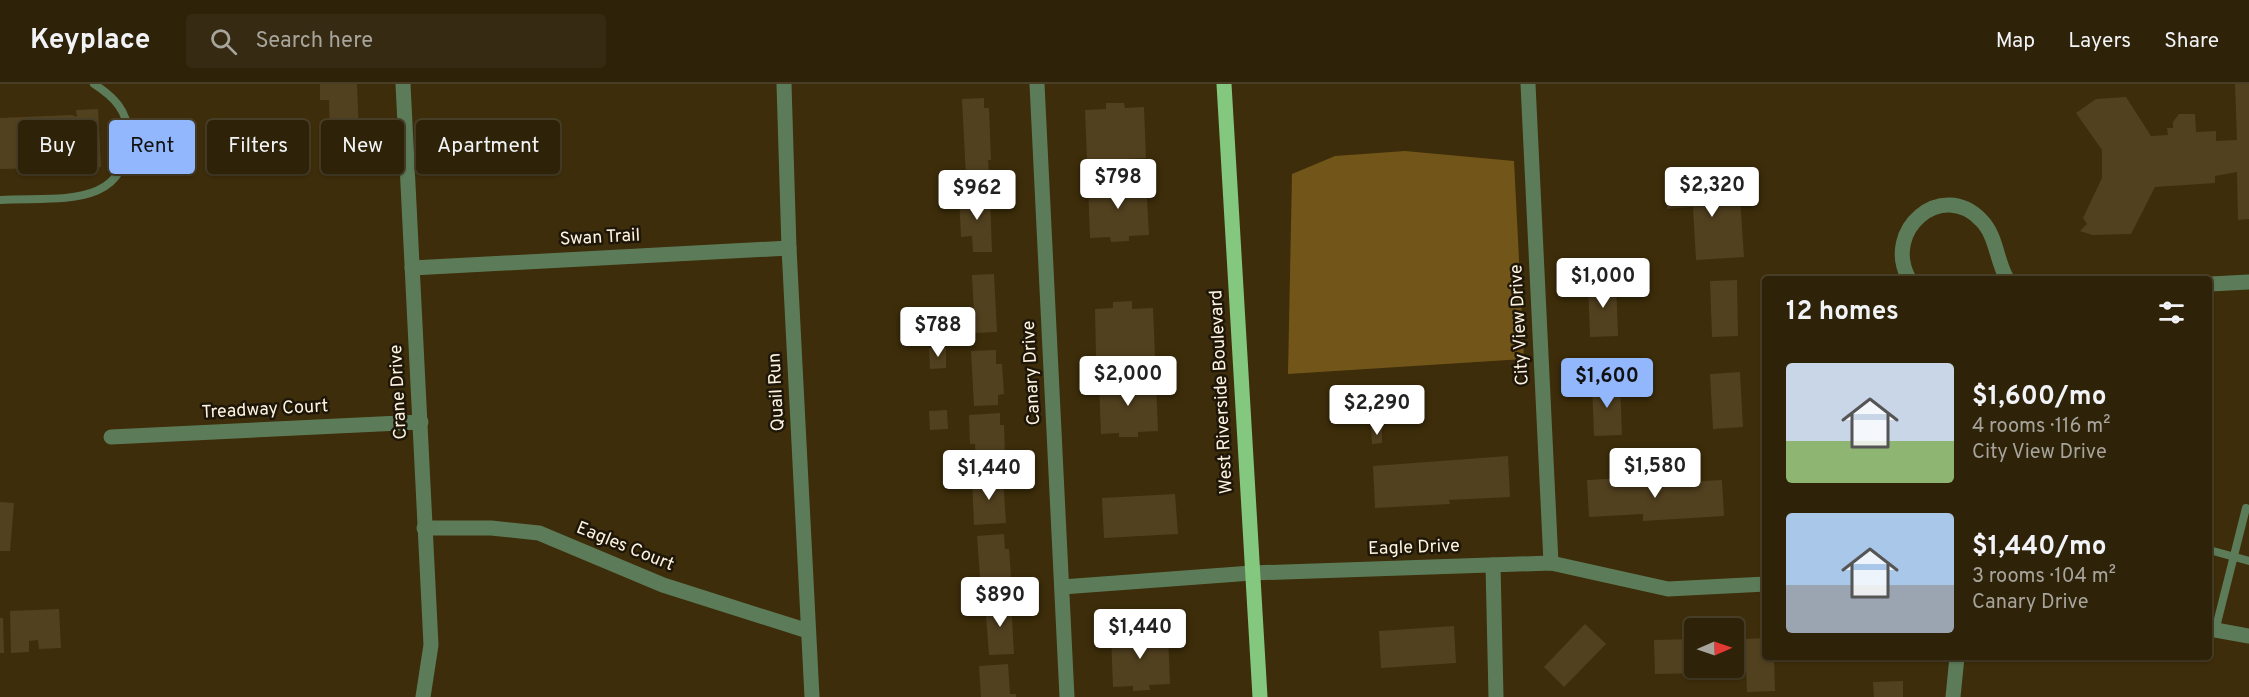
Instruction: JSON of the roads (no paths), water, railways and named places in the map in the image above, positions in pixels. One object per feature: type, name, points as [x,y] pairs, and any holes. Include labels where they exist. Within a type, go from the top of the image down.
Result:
[{"type":"main road","name":"West Riverside Boulevard","points":[[1224,84],[1260,697]]},
{"type":"street","name":"Crane Drive","points":[[403,84],[431,645],[423,697]]},
{"type":"street","name":"Quail Run","points":[[784,84],[789,248],[812,697]]},
{"type":"street","name":"Canary Drive","points":[[1037,84],[1067,697]]},
{"type":"street","name":"City View Drive","points":[[1528,84],[1551,563]]},
{"type":"street","points":[[1907,276],[1902,267],[1900,249],[1906,229],[1917,217],[1949,204],[1967,208],[1982,220],[1995,243],[2006,276]]},
{"type":"street","name":"Swan Trail","points":[[412,268],[789,248]]},
{"type":"street","points":[[2212,284],[2249,282]]},
{"type":"street","name":"Treadway Court","points":[[111,437],[420,422]]},
{"type":"street","name":"Eagles Court","points":[[424,528],[491,528],[539,533],[663,585],[808,631]]},
{"type":"street","name":"Eagle Drive","points":[[1062,587],[1252,573],[1551,563],[1668,589],[1762,584]]},
{"type":"street","points":[[1493,565],[1496,697]]},
{"type":"street","points":[[2212,630],[2249,636]]},
{"type":"street","points":[[1953,697],[1957,660]]},
{"type":"lane","points":[[0,200],[82,196],[107,188],[119,174],[128,148],[128,130],[122,108],[108,93],[94,84]]},
{"type":"lane","points":[[2212,630],[2246,508]]},
{"type":"lane","points":[[2213,550],[2249,561]]}]
